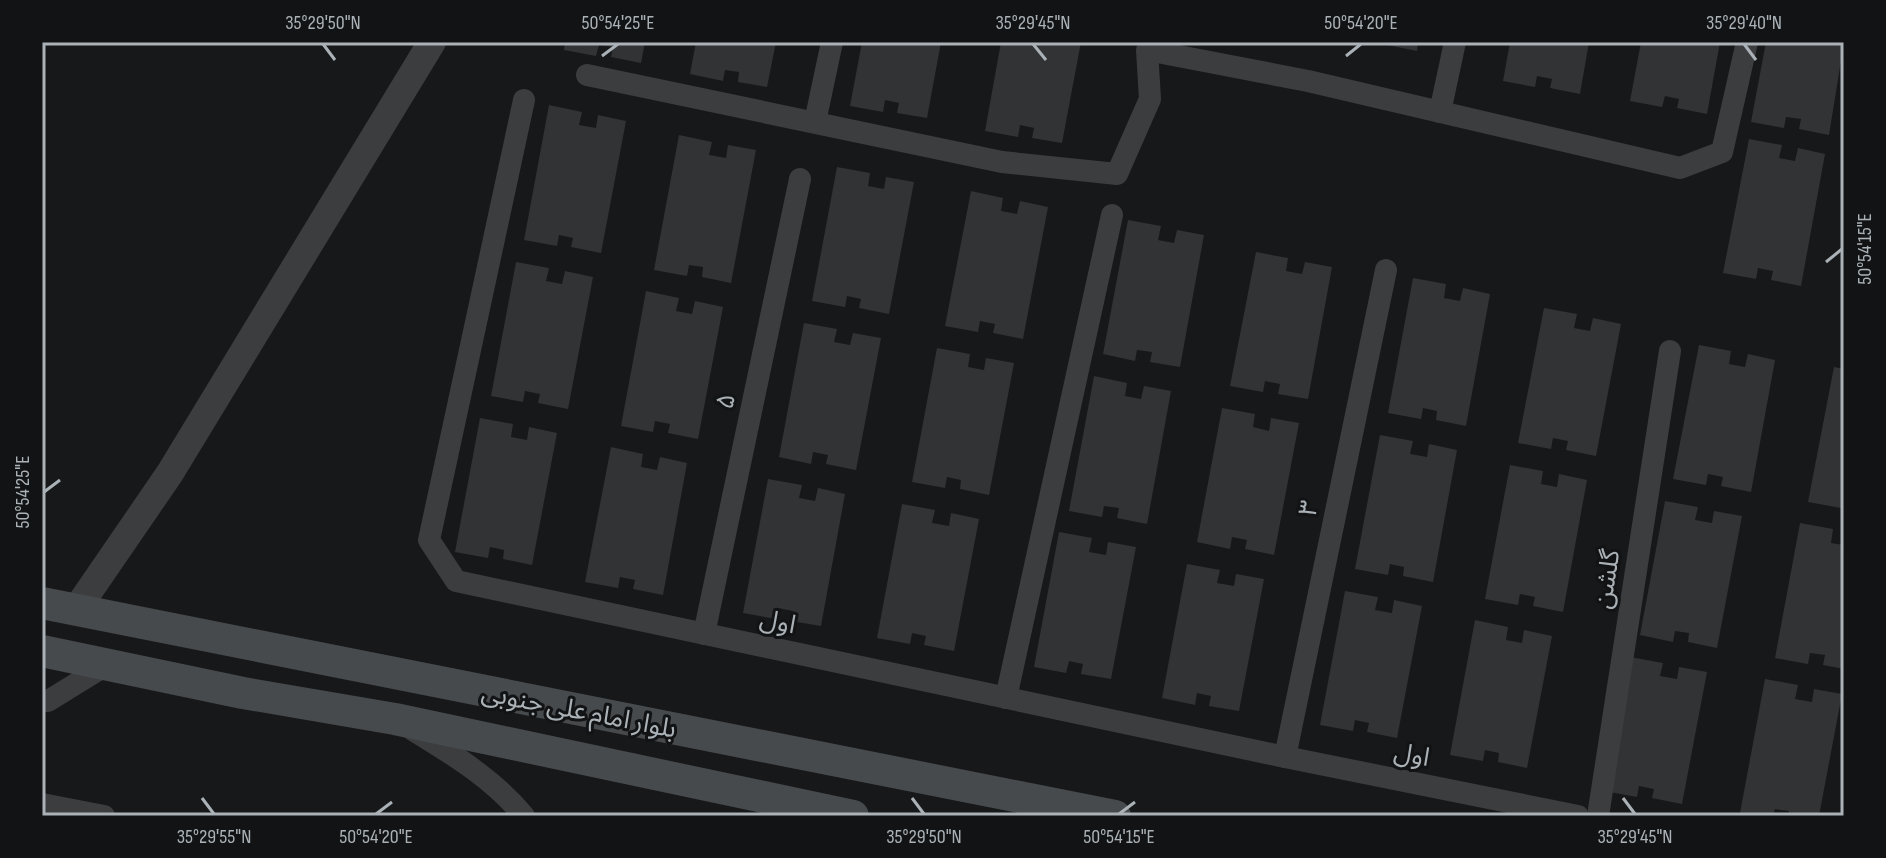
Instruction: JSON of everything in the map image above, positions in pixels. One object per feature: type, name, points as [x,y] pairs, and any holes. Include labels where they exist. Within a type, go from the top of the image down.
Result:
[{"type":"main road","name":"بلوار امام علی جنوبی","points":[[42,603],[1115,816]]},
{"type":"main road","name":"بلوار امام علی جنوبی","points":[[42,651],[243,693],[385,717],[844,815]]},
{"type":"main road","points":[[383,671],[385,717]]},
{"type":"street","points":[[76,610],[170,473],[432,42]]},
{"type":"street","points":[[815,122],[832,42]]},
{"type":"street","points":[[1440,112],[1455,42]]},
{"type":"street","points":[[587,75],[1002,162],[1117,174],[1150,99],[1148,46],[1680,168],[1722,152],[1747,42]]},
{"type":"street","name":"اول","points":[[524,100],[429,540],[456,581],[1578,816]]},
{"type":"street","name":"۵","points":[[704,634],[800,179]]},
{"type":"street","points":[[1006,698],[1112,215]]},
{"type":"street","name":"۳","points":[[1285,757],[1386,270]]},
{"type":"street","name":"گلشن","points":[[1598,816],[1670,351]]},
{"type":"street","points":[[42,701],[48,701],[108,664]]},
{"type":"street","points":[[385,717],[464,761],[510,799],[524,816]]},
{"type":"street","points":[[42,804],[104,816]]},
{"type":"building","points":[[565,42],[645,42],[641,63],[611,57],[613,47],[599,45],[596,56],[564,50]]},
{"type":"building","points":[[696,42],[776,42],[767,87],[738,82],[739,72],[725,70],[723,81],[690,74]]},
{"type":"building","points":[[862,42],[941,42],[927,118],[897,113],[899,103],[885,100],[883,112],[850,106]]},
{"type":"building","points":[[1001,42],[1081,42],[1062,143],[1032,138],[1034,128],[1020,125],[1018,137],[985,131]]},
{"type":"building","points":[[1387,42],[1418,42],[1417,51],[1387,45]]},
{"type":"building","points":[[1510,42],[1589,42],[1580,94],[1550,88],[1552,79],[1537,76],[1535,87],[1503,81]]},
{"type":"building","points":[[1641,42],[1720,42],[1707,114],[1677,108],[1679,99],[1665,96],[1662,107],[1630,101]]},
{"type":"building","points":[[1766,42],[1844,42],[1829,135],[1799,129],[1801,119],[1786,117],[1784,128],[1751,122]]},
{"type":"building","points":[[549,105],[582,112],[579,125],[596,128],[598,115],[626,121],[601,253],[571,247],[573,238],[559,235],[557,246],[524,240]]},
{"type":"building","points":[[679,135],[712,142],[709,155],[726,158],[728,145],[756,150],[731,283],[702,277],[703,267],[689,265],[687,276],[654,270]]},
{"type":"building","points":[[1749,139],[1782,145],[1779,158],[1795,161],[1798,148],[1825,154],[1801,286],[1771,280],[1773,271],[1758,268],[1756,279],[1723,273]]},
{"type":"building","points":[[837,167],[870,173],[868,186],[884,189],[886,177],[914,182],[889,314],[859,308],[861,299],[847,296],[845,307],[812,301]]},
{"type":"building","points":[[971,191],[1003,198],[1001,211],[1017,214],[1020,201],[1048,207],[1023,339],[993,333],[995,324],[980,321],[978,332],[945,326]]},
{"type":"building","points":[[1128,220],[1161,226],[1158,240],[1174,243],[1177,230],[1204,235],[1180,367],[1150,362],[1152,352],[1137,350],[1135,361],[1103,354]]},
{"type":"building","points":[[1256,252],[1288,258],[1286,271],[1302,274],[1305,262],[1332,267],[1308,399],[1278,394],[1280,384],[1265,381],[1263,392],[1230,386]]},
{"type":"building","points":[[516,262],[549,268],[546,281],[562,284],[565,271],[593,277],[568,409],[538,403],[540,394],[525,391],[523,402],[491,396]]},
{"type":"building","points":[[1413,278],[1446,284],[1444,298],[1460,301],[1463,288],[1490,294],[1466,426],[1436,420],[1437,411],[1423,408],[1421,419],[1388,413]]},
{"type":"building","points":[[646,291],[679,298],[676,311],[692,314],[695,301],[723,307],[698,439],[668,433],[670,424],[655,421],[653,432],[621,426]]},
{"type":"building","points":[[1544,308],[1577,314],[1574,328],[1590,331],[1593,318],[1621,324],[1596,456],[1566,450],[1568,441],[1553,438],[1551,449],[1518,443]]},
{"type":"building","points":[[804,323],[837,329],[834,342],[850,345],[853,333],[881,338],[856,470],[826,464],[828,455],[813,452],[811,464],[779,457]]},
{"type":"building","points":[[1699,345],[1731,351],[1729,364],[1745,367],[1748,354],[1775,360],[1751,492],[1721,486],[1723,477],[1708,474],[1706,485],[1673,479]]},
{"type":"building","points":[[937,348],[970,354],[968,367],[984,370],[986,358],[1014,363],[989,495],[960,489],[961,480],[947,477],[945,488],[912,482]]},
{"type":"building","points":[[1834,367],[1844,369],[1844,497],[1841,508],[1808,502]]},
{"type":"building","points":[[1094,376],[1127,383],[1125,396],[1141,399],[1144,386],[1171,391],[1147,524],[1117,518],[1119,508],[1104,506],[1102,517],[1069,511]]},
{"type":"building","points":[[1222,408],[1255,414],[1253,427],[1269,431],[1271,418],[1299,423],[1274,555],[1245,549],[1247,540],[1232,537],[1230,549],[1197,542]]},
{"type":"building","points":[[480,418],[513,424],[511,437],[527,440],[529,427],[557,433],[532,565],[503,559],[504,550],[490,547],[488,558],[455,552]]},
{"type":"building","points":[[1380,435],[1413,441],[1410,454],[1427,457],[1429,444],[1457,450],[1433,582],[1403,576],[1404,567],[1390,564],[1388,575],[1355,569]]},
{"type":"building","points":[[611,447],[643,454],[641,467],[657,470],[660,457],[687,463],[663,595],[633,589],[635,580],[620,577],[618,588],[585,582]]},
{"type":"building","points":[[1510,465],[1543,471],[1541,484],[1557,487],[1559,474],[1587,480],[1563,612],[1533,606],[1535,597],[1520,594],[1518,605],[1485,599]]},
{"type":"building","points":[[768,479],[802,485],[799,498],[815,501],[818,488],[845,494],[821,626],[791,621],[793,611],[778,608],[776,619],[743,613]]},
{"type":"building","points":[[1665,501],[1698,507],[1695,520],[1712,523],[1714,511],[1742,516],[1717,648],[1688,642],[1689,633],[1675,631],[1673,642],[1640,635]]},
{"type":"building","points":[[902,504],[935,510],[932,523],[949,526],[951,513],[979,519],[954,651],[924,645],[926,636],[912,633],[910,644],[877,638]]},
{"type":"building","points":[[1800,523],[1833,529],[1831,543],[1844,545],[1844,669],[1823,665],[1825,655],[1810,653],[1808,664],[1775,658]]},
{"type":"building","points":[[1059,532],[1092,538],[1089,552],[1106,555],[1108,542],[1136,547],[1111,679],[1081,674],[1083,664],[1069,661],[1066,673],[1034,667]]},
{"type":"building","points":[[1187,564],[1220,570],[1217,583],[1234,586],[1236,574],[1264,579],[1239,711],[1209,706],[1211,696],[1197,693],[1195,705],[1162,698]]},
{"type":"building","points":[[1345,591],[1378,597],[1375,610],[1392,613],[1394,600],[1422,606],[1397,738],[1367,732],[1369,723],[1355,720],[1353,731],[1320,725]]},
{"type":"building","points":[[1475,620],[1508,627],[1506,640],[1522,643],[1524,630],[1552,636],[1527,768],[1498,762],[1499,753],[1485,750],[1483,761],[1450,755]]},
{"type":"building","points":[[1630,657],[1663,663],[1660,676],[1677,679],[1679,667],[1707,672],[1682,804],[1652,798],[1654,789],[1639,786],[1637,797],[1604,791]]},
{"type":"building","points":[[1765,679],[1798,685],[1795,699],[1812,702],[1814,689],[1842,694],[1819,816],[1788,816],[1789,811],[1775,809],[1773,816],[1740,813]]}]
